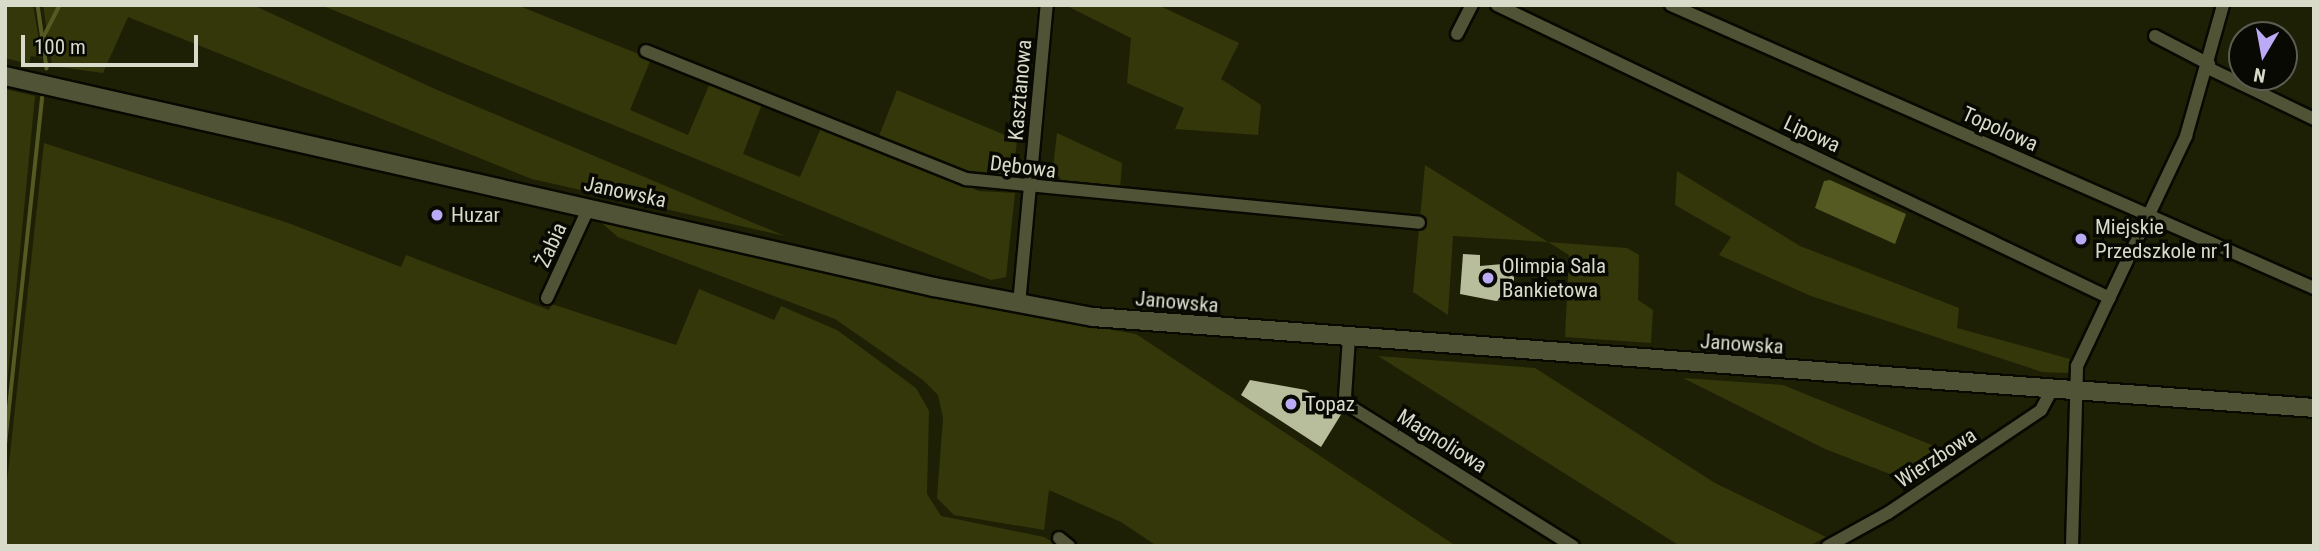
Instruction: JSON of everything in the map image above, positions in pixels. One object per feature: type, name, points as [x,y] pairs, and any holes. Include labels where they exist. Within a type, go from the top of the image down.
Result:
[{"type":"main road","name":"Janowska","points":[[5,76],[1018,304],[1116,320],[2314,408]]},
{"type":"street","name":"Kasztanowa","points":[[1018,304],[1047,5]]},
{"type":"street","points":[[1457,34],[1472,5]]},
{"type":"street","name":"Lipowa","points":[[1497,5],[2110,298]]},
{"type":"street","name":"Topolowa","points":[[1671,5],[2314,288]]},
{"type":"street","points":[[2072,546],[2077,366],[2186,136],[2208,66],[2222,5]]},
{"type":"street","points":[[2155,36],[2314,119]]},
{"type":"street","name":"Dębowa","points":[[646,51],[965,179],[1419,223]]},
{"type":"street","name":"Żabia","points":[[547,298],[589,207]]},
{"type":"street","name":"Magnoliowa","points":[[1349,338],[1345,397],[1351,407],[1573,546]]},
{"type":"street","name":"Wierzbowa","points":[[1828,546],[1888,513],[2041,410],[2052,389]]},
{"type":"shaded area","points":[[5,5],[33,5],[42,58],[31,56],[29,64],[5,58]]},
{"type":"shaded area","points":[[43,5],[253,5],[435,89],[785,236],[532,179],[128,17],[103,73],[52,66]]},
{"type":"shaded area","points":[[321,5],[517,5],[651,59],[630,110],[688,135],[710,83],[762,104],[743,154],[800,177],[821,128],[979,191],[1015,193],[1006,277],[991,280]]},
{"type":"shaded area","points":[[1065,5],[1158,5],[1239,43],[1221,79],[1261,105],[1258,135],[1175,129],[1184,108],[1127,83],[1131,38]]},
{"type":"shaded area","points":[[5,89],[35,96],[5,406]]},
{"type":"shaded area","points":[[897,90],[1017,140],[1013,175],[963,170],[879,136]]},
{"type":"shaded area","points":[[1057,133],[1122,163],[1120,189],[1062,181],[1053,168]]},
{"type":"shaded area","points":[[44,143],[291,224],[401,267],[406,255],[549,310],[552,304],[676,345],[699,289],[774,320],[781,306],[837,330],[916,388],[929,411],[927,494],[941,516],[1044,537],[1060,546],[5,546],[5,500]]},
{"type":"shaded area","points":[[1425,165],[1548,242],[1453,236],[1448,315],[1413,292]]},
{"type":"shaded area","points":[[1677,171],[1800,246],[1959,308],[1957,328],[2070,359],[2068,373],[2042,372],[1811,296],[1719,255],[1731,237],[1675,205]]},
{"type":"shaded area","points":[[1830,180],[1906,214],[1895,244],[1815,208],[1824,181]]},
{"type":"shaded area","points":[[597,219],[1014,313],[1136,334],[1456,546],[1157,546],[1121,522],[1049,490],[1044,530],[954,515],[937,498],[943,418],[938,395],[923,380],[835,319],[618,237]]},
{"type":"shaded area","points":[[1548,242],[1627,248],[1639,255],[1638,300],[1653,310],[1651,343],[1565,337],[1569,255]]},
{"type":"shaded area","points":[[1378,356],[1535,368],[1715,483],[1826,537],[1809,546],[1680,546]]},
{"type":"shaded area","points":[[1683,378],[1783,385],[1959,456],[1916,484],[1825,449]]},
{"type":"building","name":"Olimpia Sala Bankietowa","points":[[1463,254],[1480,255],[1480,266],[1514,263],[1514,298],[1496,301],[1460,294]]},
{"type":"building","name":"Topaz","points":[[1250,380],[1306,390],[1342,413],[1321,447],[1241,395]]},
{"type":"waterway","points":[[38,5],[47,68]]},
{"type":"waterway","points":[[44,36],[60,5]]},
{"type":"waterway","points":[[5,445],[42,98]]},
{"type":"place","name":"Huzar","points":[[437,215]]},
{"type":"place","name":"Miejskie Przedszkole nr 1","points":[[2081,239]]},
{"type":"place","name":"Olimpia Sala Bankietowa","points":[[1488,278]]},
{"type":"place","name":"Topaz","points":[[1291,404]]}]
